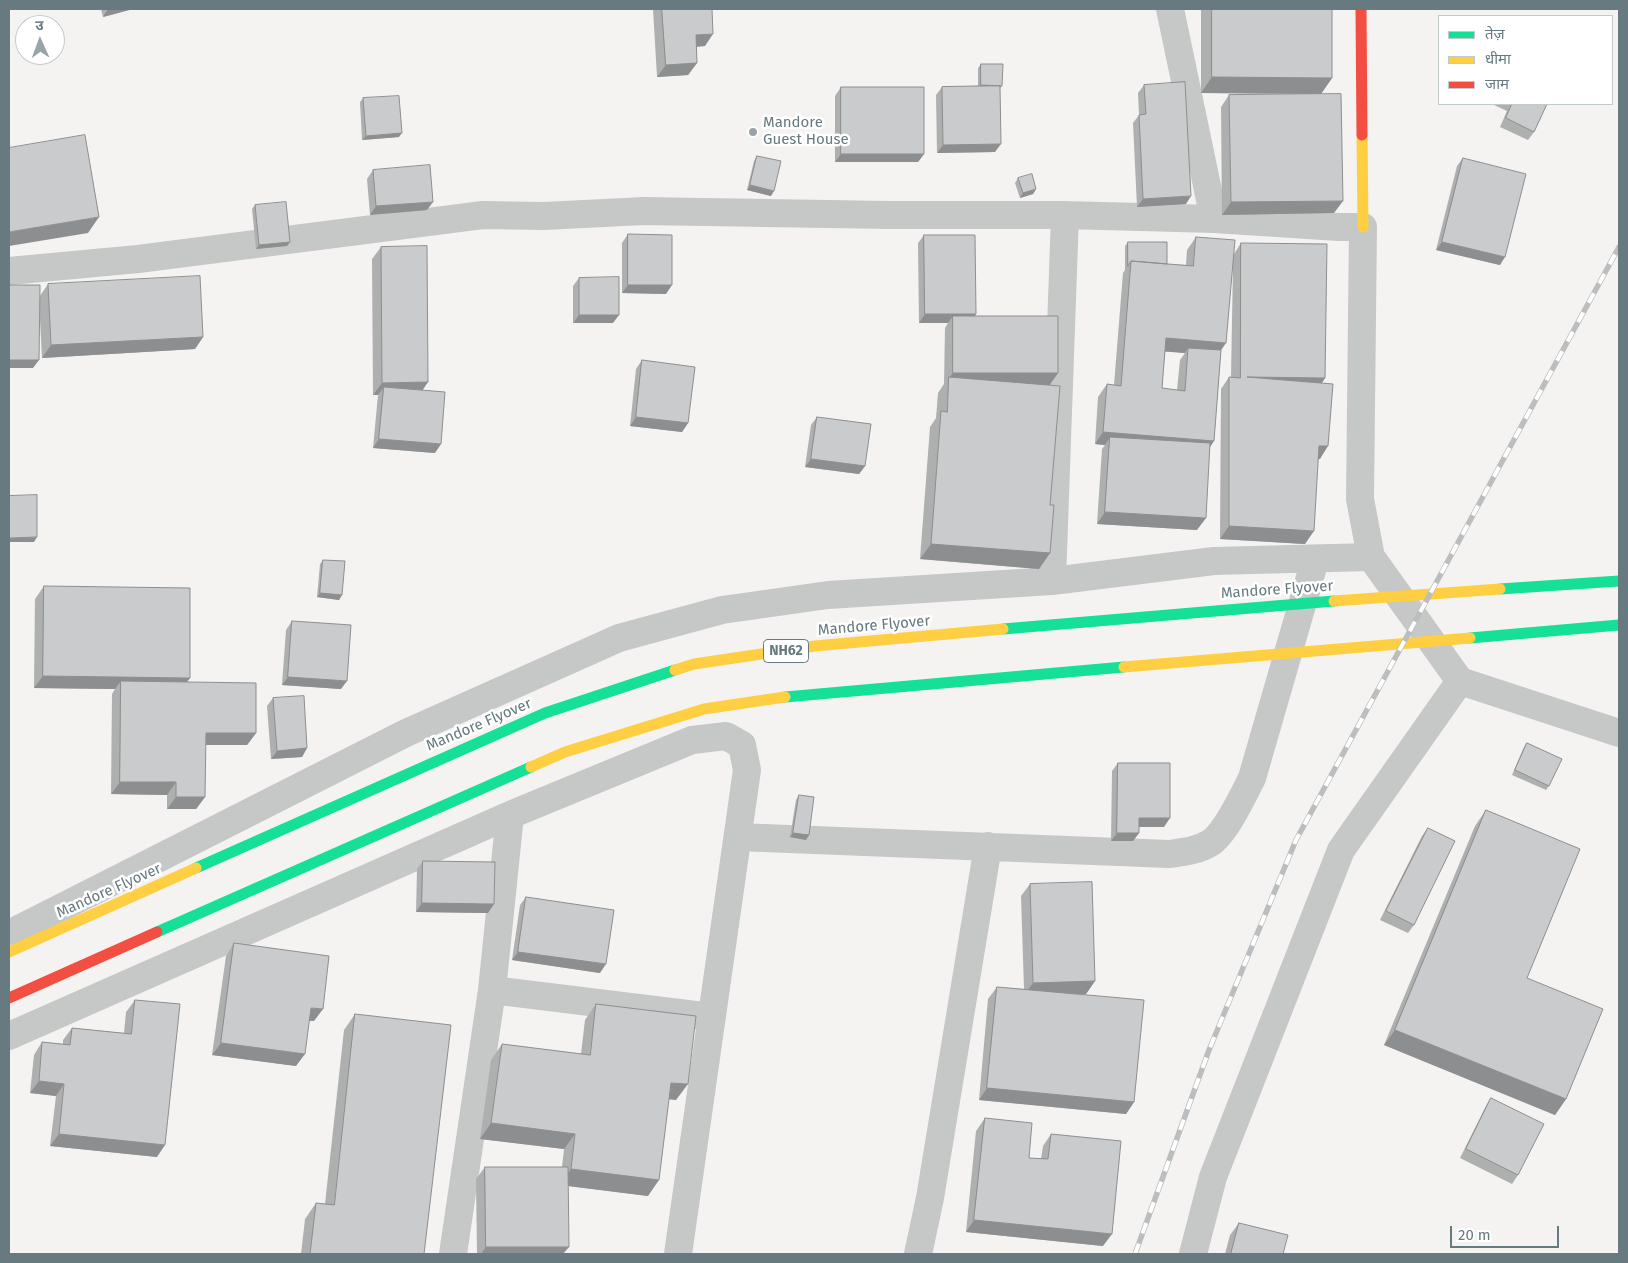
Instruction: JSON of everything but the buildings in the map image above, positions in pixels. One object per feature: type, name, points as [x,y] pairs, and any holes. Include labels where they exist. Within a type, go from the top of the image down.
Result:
[{"type":"main road","points":[[1361,9],[1363,227]]},
{"type":"main road","name":"Mandore Flyover","points":[[9,952],[392,779],[545,713],[694,664],[815,646],[1198,611],[1619,581]]},
{"type":"main road","points":[[9,998],[564,752],[704,709],[810,693],[1619,625]]},
{"type":"street","points":[[1170,9],[1214,219]]},
{"type":"street","points":[[9,271],[185,254],[483,215],[544,216],[644,211],[889,216],[1066,215],[1214,219],[1339,228],[1363,227],[1360,499],[1371,557],[1460,681],[1619,733]]},
{"type":"street","points":[[1052,581],[1066,215]]},
{"type":"street","points":[[9,934],[406,733],[619,638],[722,610],[828,595],[1052,581],[1214,561],[1315,560],[1371,557]]},
{"type":"street","points":[[738,837],[1169,854],[1194,851],[1212,842],[1240,804],[1252,778],[1315,560]]},
{"type":"street","points":[[1193,1254],[1213,1177],[1341,850],[1460,681]]},
{"type":"street","points":[[9,1036],[510,815],[692,740],[726,736],[742,745],[747,770],[678,1254]]},
{"type":"street","points":[[453,1254],[492,990],[510,815]]},
{"type":"street","points":[[918,1254],[930,1198],[988,846]]},
{"type":"street","points":[[492,990],[712,1017]]},
{"type":"railway","points":[[1135,1254],[1209,1050],[1296,840],[1619,247]]},
{"type":"traffic: fast","points":[[1500,589],[1619,581]]},
{"type":"traffic: fast","points":[[1003,629],[1334,601]]},
{"type":"traffic: fast","points":[[1470,638],[1619,625]]},
{"type":"traffic: fast","points":[[785,697],[1124,667]]},
{"type":"traffic: fast","points":[[196,868],[545,713],[675,670]]},
{"type":"traffic: fast","points":[[157,932],[531,767]]},
{"type":"traffic: slow","points":[[1362,135],[1363,227]]},
{"type":"traffic: slow","points":[[1334,601],[1500,589]]},
{"type":"traffic: slow","points":[[675,670],[694,664],[815,646],[1003,629]]},
{"type":"traffic: slow","points":[[1124,667],[1470,638]]},
{"type":"traffic: slow","points":[[531,767],[565,752],[704,709],[785,697]]},
{"type":"traffic: slow","points":[[9,952],[196,868]]},
{"type":"traffic: jam","points":[[1361,9],[1362,135]]},
{"type":"traffic: jam","points":[[9,998],[157,932]]},
{"type":"place","name":"Mandore Guest House","points":[[753,132]]}]
